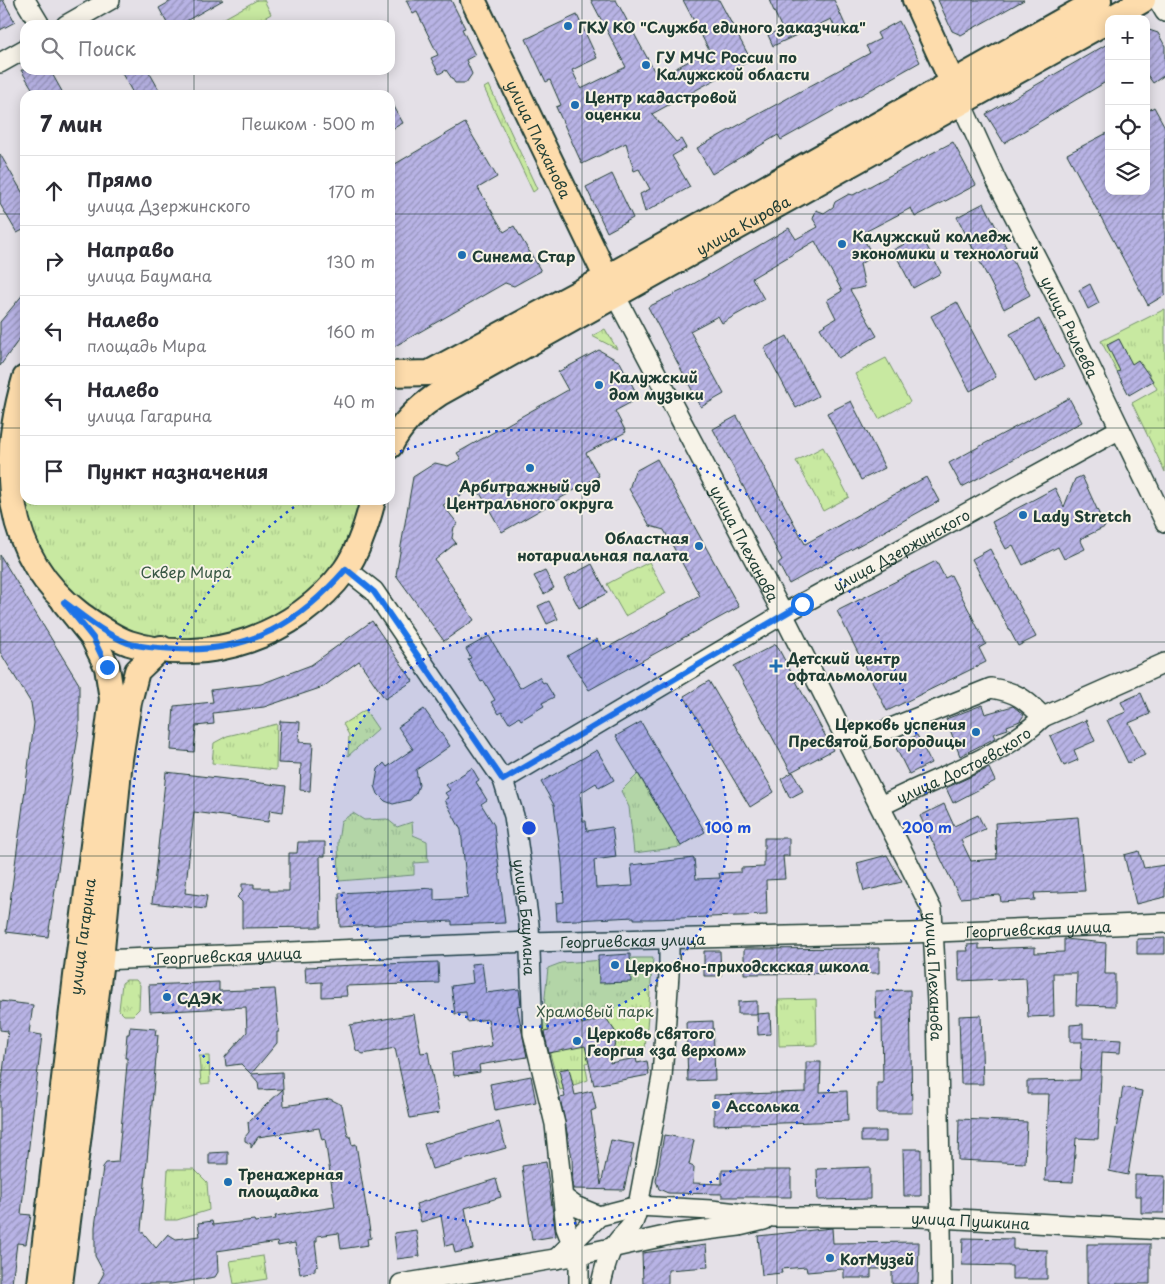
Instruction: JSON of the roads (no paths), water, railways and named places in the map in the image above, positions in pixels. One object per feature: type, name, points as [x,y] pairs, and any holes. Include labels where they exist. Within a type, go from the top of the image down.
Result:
[{"type":"main road","name":"улица Плеханова","points":[[472,0],[611,287]]},
{"type":"main road","name":"улица Рылеева","points":[[915,0],[957,93]]},
{"type":"main road","name":"улица Кирова","points":[[957,93],[1099,0]]},
{"type":"main road","name":"улица Кирова","points":[[1116,15],[1143,0]]},
{"type":"main road","name":"улица Кирова","points":[[395,435],[427,402],[611,287],[957,93],[1105,21]]},
{"type":"main road","name":"улица Кирова","points":[[395,374],[430,373],[611,287]]},
{"type":"main road","points":[[20,388],[14,400],[4,438],[2,461],[4,495],[11,523],[39,575],[64,602],[93,624],[128,643],[161,648],[198,650],[234,645],[269,633],[300,614],[328,590],[346,569],[366,528],[372,505]]},
{"type":"main road","name":"улица Гагарина","points":[[40,1284],[76,976],[112,699],[107,667],[93,638],[64,602]]},
{"type":"main road","name":"улица Гагарина","points":[[60,1284],[100,960],[120,759],[129,702],[137,671],[161,648]]},
{"type":"street","points":[[25,0],[37,20]]},
{"type":"street","points":[[75,20],[110,0]]},
{"type":"street","points":[[1158,0],[1165,12]]},
{"type":"street","points":[[0,63],[20,52]]},
{"type":"street","name":"улица Рылеева","points":[[957,93],[996,180],[1054,290],[1165,522]]},
{"type":"street","name":"улица Плеханова","points":[[611,287],[881,806],[932,910],[935,932],[942,1284]]},
{"type":"street","name":"улица Дзержинского","points":[[503,780],[782,614],[1120,429]]},
{"type":"street","name":"улица Баумана","points":[[346,569],[374,592],[503,780],[514,816],[520,857],[529,942],[533,1033],[555,1124],[566,1228],[576,1248],[579,1284]]},
{"type":"street","name":"улица Достоевского","points":[[881,806],[1008,746],[1043,717],[1165,663]]},
{"type":"street","name":"улица Достоевского","points":[[849,745],[991,688],[1010,691],[1018,695],[1026,700],[1043,717]]},
{"type":"street","name":"Георгиевская улица","points":[[100,960],[529,942],[935,932],[1165,923]]},
{"type":"street","points":[[601,1284],[613,1246],[629,1231],[635,1219],[638,1206],[662,1077],[670,974],[669,939]]},
{"type":"street","points":[[564,1198],[575,1206],[599,1216],[576,1248]]},
{"type":"street","name":"улица Пушкина","points":[[599,1216],[638,1206],[711,1210],[775,1217],[941,1218],[1165,1230]]},
{"type":"street","points":[[618,1210],[630,1222],[629,1231]]},
{"type":"street","name":"улица Пушкина","points":[[402,1284],[556,1259],[576,1248],[613,1246],[674,1234],[739,1226],[775,1217]]},
{"type":"place","name":"ГКУ КО \"Служба единого заказчика\"","points":[[568,26]]},
{"type":"place","name":"ГУ МЧС России по Калужской области","points":[[646,65]]},
{"type":"place","name":"Центр кадастровой оценки","points":[[575,105]]},
{"type":"place","name":"Калужский колледж экономики и технологий","points":[[842,244]]},
{"type":"place","name":"Синема Стар","points":[[462,255]]},
{"type":"place","name":"Калужский дом музыки","points":[[599,385]]},
{"type":"place","name":"Арбитражный суд Центрального округа","points":[[530,468]]},
{"type":"place","name":"Lady Stretch","points":[[1023,515]]},
{"type":"place","name":"Областная нотариальная палата","points":[[699,546]]},
{"type":"place","name":"Детский центр офтальмологии","points":[[776,666]]},
{"type":"place","name":"Церковь успения Пресвятой Богородицы","points":[[976,732]]},
{"type":"place","name":"Церковно-приходскская школа","points":[[615,965]]},
{"type":"place","name":"СДЭК","points":[[167,997]]},
{"type":"place","name":"Церковь святого Георгия «за верхом»","points":[[577,1041]]},
{"type":"place","name":"Ассолька","points":[[716,1105]]},
{"type":"place","name":"Тренажерная площадка","points":[[228,1182]]},
{"type":"place","name":"КотМузей","points":[[830,1258]]},
{"type":"park label","name":"Сквер Мира","points":[[186,571]]},
{"type":"park label","name":"Храмовый парк","points":[[595,1010]]}]
